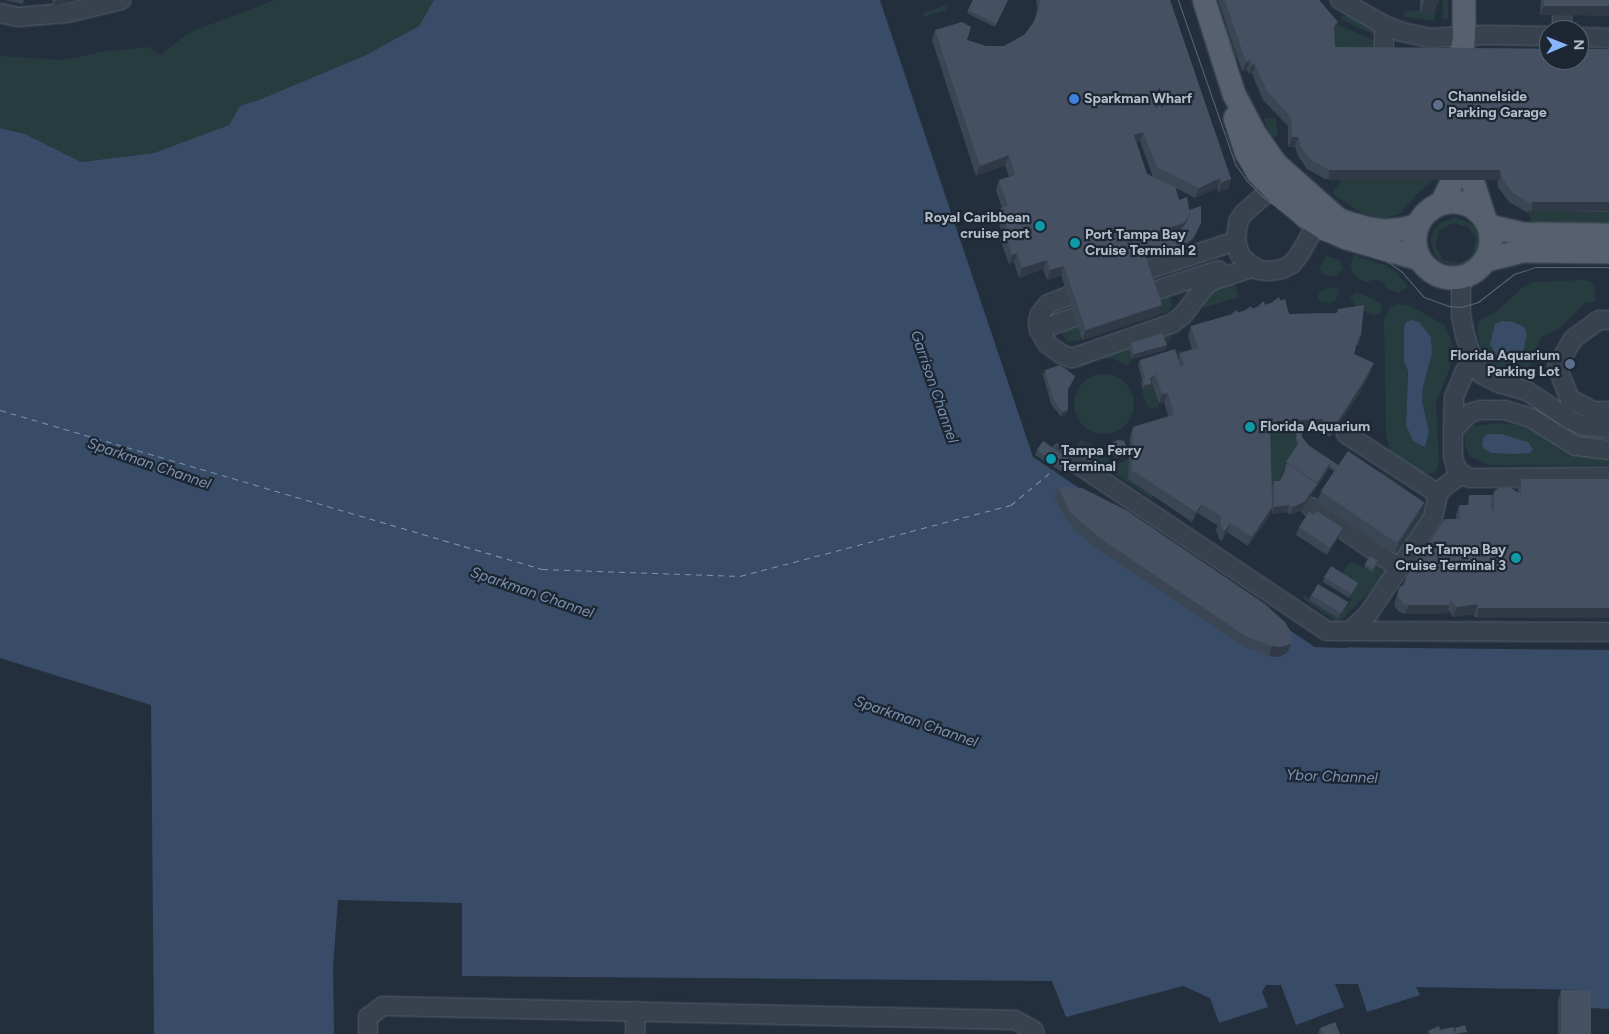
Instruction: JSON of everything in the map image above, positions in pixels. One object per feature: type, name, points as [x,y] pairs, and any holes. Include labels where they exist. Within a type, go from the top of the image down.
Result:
[{"type":"main road","points":[[1204,0],[1234,94],[1232,110],[1246,152],[1258,173],[1279,182],[1345,222],[1370,230],[1384,231],[1404,229],[1418,225]]},
{"type":"main road","points":[[1463,48],[1464,0]]},
{"type":"main road","points":[[1462,179],[1487,222],[1491,249],[1487,260],[1471,275],[1460,279],[1441,277],[1425,267],[1419,259],[1415,248],[1418,225],[1428,212],[1442,203],[1462,179]]},
{"type":"main road","points":[[1279,182],[1317,224],[1346,238],[1419,259]]},
{"type":"main road","points":[[1442,203],[1454,202],[1465,204],[1476,209],[1487,222],[1523,234],[1609,234]]},
{"type":"main road","points":[[1487,260],[1522,251],[1609,252]]},
{"type":"street","points":[[0,13],[18,17],[40,8],[67,13],[121,0]]},
{"type":"street","points":[[1332,1],[1402,32],[1431,38],[1463,48],[1484,35],[1539,34]]},
{"type":"street","points":[[1384,25],[1384,57]]},
{"type":"street","points":[[1589,37],[1609,38]]},
{"type":"street","points":[[1243,254],[1238,222],[1244,213],[1279,182]]},
{"type":"street","points":[[1147,282],[1243,254],[1270,271],[1282,269],[1292,264],[1300,255],[1317,224]]},
{"type":"street","points":[[1071,307],[1048,304],[1039,322],[1047,344],[1064,355],[1076,357],[1173,324],[1183,315],[1203,288],[1243,254]]},
{"type":"street","points":[[1460,279],[1461,315],[1474,362],[1487,379],[1526,391],[1570,420],[1584,426],[1609,428]]},
{"type":"street","points":[[1609,320],[1600,320],[1573,339],[1557,367],[1570,399],[1594,411],[1609,411]]},
{"type":"street","points":[[1474,362],[1466,369],[1454,397],[1453,456],[1456,467],[1462,474],[1477,479],[1609,477]]},
{"type":"street","points":[[1453,430],[1470,413],[1481,410],[1504,410],[1531,418],[1576,446],[1609,450]]},
{"type":"street","points":[[1346,434],[1438,494]]},
{"type":"street","points":[[1061,453],[1327,631],[1609,632]]},
{"type":"street","points":[[1350,630],[1368,614],[1433,518],[1438,494],[1444,487],[1462,474]]},
{"type":"street","points":[[1311,507],[1399,568]]},
{"type":"street","points":[[368,1034],[368,1017],[383,1006],[1015,1020],[1033,1030],[1035,1034]]},
{"type":"street","points":[[635,1034],[636,1011]]},
{"type":"green space","points":[[275,0],[434,0],[419,26],[364,56],[241,106],[229,125],[154,153],[81,162],[25,134],[0,128],[0,56],[63,60],[107,51],[148,47],[160,55],[190,32]]},
{"type":"green space","points":[[1442,0],[1448,0],[1448,19],[1443,19]]},
{"type":"green space","points":[[947,5],[946,10],[924,17],[923,13]]},
{"type":"green space","points":[[1436,8],[1434,21],[1405,17],[1404,12]]},
{"type":"green space","points":[[1341,16],[1348,16],[1379,33],[1374,34],[1359,28],[1343,20]]},
{"type":"green space","points":[[1332,22],[1378,42],[1378,57],[1331,56]]},
{"type":"green space","points":[[1224,24],[1226,24],[1236,52],[1238,72],[1249,103],[1244,102]]},
{"type":"green space","points":[[1264,118],[1276,118],[1278,136],[1270,136]]},
{"type":"green space","points":[[1342,179],[1435,179],[1415,196],[1400,214],[1381,219],[1358,211],[1333,194]]},
{"type":"green space","points":[[1528,211],[1609,212],[1609,224],[1535,223],[1531,221]]},
{"type":"green space","points":[[1455,217],[1472,224],[1479,234],[1481,242],[1474,258],[1467,263],[1454,266],[1442,262],[1435,256],[1430,240],[1433,231],[1440,223]],"holes":[[[1453,223],[1468,227],[1476,239],[1473,253],[1468,259],[1459,263],[1443,260],[1435,246],[1439,231]]]},
{"type":"green space","points":[[1354,255],[1387,266],[1396,272],[1408,287],[1398,293],[1386,288],[1377,279],[1366,282],[1357,278],[1350,267]]},
{"type":"green space","points":[[1326,256],[1340,260],[1343,268],[1337,275],[1330,277],[1323,274],[1319,269]]},
{"type":"green space","points":[[1233,279],[1239,297],[1204,308],[1202,297]]},
{"type":"green space","points":[[1583,280],[1591,282],[1595,287],[1595,302],[1586,302],[1565,323],[1553,332],[1543,336],[1532,353],[1527,381],[1492,371],[1483,362],[1477,328],[1479,321],[1496,312],[1523,287],[1533,282]]},
{"type":"green space","points":[[1328,288],[1339,289],[1336,300],[1330,303],[1317,300],[1319,293]]},
{"type":"green space","points":[[1357,292],[1379,302],[1382,309],[1380,313],[1375,315],[1357,310],[1350,296]]},
{"type":"green space","points":[[1168,294],[1172,306],[1168,312],[1158,315],[1152,296]]},
{"type":"green space","points":[[1396,304],[1408,305],[1445,325],[1454,349],[1454,357],[1436,403],[1439,461],[1436,471],[1431,474],[1421,474],[1391,454],[1386,435],[1384,320],[1390,308]],"holes":[[[1431,337],[1432,353],[1423,387],[1422,401],[1429,431],[1406,425],[1408,370]]]},
{"type":"green space","points":[[1076,322],[1082,340],[1068,342],[1063,336],[1063,329]]},
{"type":"green space","points":[[1169,330],[1175,331],[1166,346],[1129,348],[1133,359],[1127,365],[1114,359],[1103,358],[1082,367],[1043,375],[1042,377],[1041,373]]},
{"type":"green space","points":[[1182,350],[1185,360],[1152,383],[1159,407],[1152,409],[1147,405],[1142,391],[1174,352]]},
{"type":"green space","points":[[1098,374],[1110,374],[1126,382],[1132,392],[1134,404],[1132,416],[1126,426],[1110,434],[1098,434],[1082,426],[1074,410],[1074,398],[1082,382]]},
{"type":"green space","points":[[1497,423],[1525,426],[1574,453],[1609,458],[1609,466],[1489,465],[1469,456],[1465,444],[1465,432],[1472,426]]},
{"type":"green space","points":[[1273,430],[1295,430],[1296,442],[1303,452],[1284,469],[1277,489],[1268,488],[1267,437]]},
{"type":"green space","points":[[1081,440],[1094,445],[1095,457],[1106,455],[1108,460],[1118,464],[1130,458],[1128,479],[1153,495],[1151,498],[1074,447]]},
{"type":"green space","points":[[1383,472],[1425,503],[1426,512],[1400,553],[1392,555],[1367,476]]},
{"type":"green space","points":[[1351,561],[1372,572],[1377,564],[1386,573],[1380,582],[1338,623],[1303,599],[1304,595],[1339,619],[1351,598],[1339,577]]},
{"type":"water","points":[[434,0],[880,0],[1033,457],[1315,647],[1609,650],[1609,1009],[1591,1008],[1589,990],[1416,987],[1420,995],[1367,1012],[1358,984],[1335,984],[1344,1007],[1296,1025],[1281,985],[1266,985],[1262,992],[1268,1007],[1219,1023],[1210,998],[1183,986],[1066,1017],[1052,981],[462,976],[462,903],[338,900],[333,967],[334,1034],[154,1034],[151,705],[0,658],[0,128],[25,134],[81,162],[154,153],[229,125],[240,106],[259,100],[364,56],[419,26]]},
{"type":"water","points":[[1412,320],[1419,322],[1431,337],[1432,353],[1423,387],[1422,401],[1429,431],[1425,447],[1413,441],[1406,425],[1408,371],[1404,361],[1404,327],[1406,322]]},
{"type":"water","points":[[1503,321],[1513,322],[1524,327],[1527,334],[1523,351],[1515,357],[1504,360],[1497,357],[1490,344],[1495,324]]},
{"type":"water","points":[[1487,434],[1501,434],[1528,442],[1533,449],[1530,453],[1492,453],[1484,449],[1482,444],[1483,438]]},
{"type":"pier","points":[[880,0],[882,0],[1035,455],[1315,645],[1347,645],[1347,648],[1315,647],[1033,456]]},
{"type":"building","points":[[973,0],[1008,0],[996,24],[968,10]]},
{"type":"building","name":"Sparkman Wharf","points":[[1040,0],[1170,0],[1231,179],[1222,182],[1220,178],[1199,188],[1157,167],[1143,132],[1134,135],[1147,174],[1175,187],[1179,200],[1187,197],[1190,214],[1184,223],[1139,237],[1162,305],[1086,330],[1064,266],[1050,270],[1047,260],[1022,268],[1017,253],[1012,255],[1004,229],[1007,228],[1001,208],[1008,206],[999,180],[1015,175],[1009,155],[980,166],[935,30],[962,22],[971,27],[967,40],[986,46],[1004,46],[1024,35],[1033,23],[1039,9]]},
{"type":"building","name":"Channelside Parking Garage","points":[[1225,0],[1319,0],[1338,22],[1334,26],[1335,47],[1539,49],[1539,70],[1589,70],[1589,49],[1609,49],[1609,202],[1532,202],[1531,204],[1512,192],[1502,178],[1500,170],[1329,170],[1310,159],[1301,147],[1298,137],[1292,137],[1291,117],[1267,91],[1255,64],[1252,65],[1250,60],[1246,62]]},
{"type":"building","points":[[1544,0],[1609,0],[1609,6],[1544,6]]},
{"type":"building","points":[[1201,206],[1201,223],[1194,237],[1187,243],[1146,257],[1141,243],[1181,230],[1190,214],[1189,210]]},
{"type":"building","points":[[1279,297],[1280,301],[1271,303]]},
{"type":"building","name":"Florida Aquarium","points":[[1285,299],[1289,314],[1338,313],[1338,309],[1364,305],[1361,335],[1359,335],[1354,354],[1374,363],[1334,427],[1322,419],[1277,421],[1270,427],[1272,507],[1252,537],[1230,523],[1225,531],[1222,529],[1220,520],[1222,517],[1202,504],[1196,512],[1132,470],[1133,427],[1174,415],[1168,393],[1162,394],[1155,373],[1184,365],[1180,353],[1198,348],[1191,326]]},
{"type":"building","points":[[1264,301],[1265,305],[1257,307]]},
{"type":"building","points":[[1162,333],[1167,345],[1134,354],[1131,343]]},
{"type":"building","points":[[1175,349],[1180,366],[1155,373],[1150,378],[1151,384],[1145,385],[1140,360]]},
{"type":"building","points":[[1060,365],[1075,376],[1068,389],[1068,410],[1062,412],[1053,399],[1045,370]]},
{"type":"building","points":[[1296,427],[1301,427],[1302,437],[1308,445],[1338,465],[1336,469],[1330,466],[1331,462],[1300,441],[1299,443]]},
{"type":"building","points":[[1118,440],[1124,441],[1127,448],[1125,453],[1118,456],[1112,451],[1113,442]]},
{"type":"building","points":[[1043,441],[1069,459],[1063,468],[1037,450]]},
{"type":"building","points":[[1300,441],[1331,462],[1317,482],[1286,462]]},
{"type":"building","points":[[1348,451],[1424,502],[1397,543],[1321,492]]},
{"type":"building","points":[[1288,464],[1317,484],[1304,502],[1293,507],[1289,505],[1274,507],[1274,481],[1280,481]]},
{"type":"building","name":"Port Tampa Bay Cruise Terminal 3","points":[[1521,479],[1609,479],[1609,608],[1478,608],[1478,604],[1457,607],[1451,600],[1449,605],[1409,605],[1403,603],[1398,596],[1399,588],[1405,584],[1406,577],[1445,519],[1460,519],[1459,505],[1471,505],[1471,511],[1494,511],[1494,492],[1498,488],[1511,488],[1521,494]]},
{"type":"building","points":[[1058,487],[1082,488],[1126,510],[1265,604],[1285,622],[1292,634],[1291,644],[1282,647],[1272,646],[1247,637],[1107,543],[1069,511]]},
{"type":"building","points":[[1469,495],[1493,495],[1491,511],[1471,511]]},
{"type":"building","points":[[1317,511],[1343,528],[1330,548],[1299,527],[1309,512],[1314,515]]},
{"type":"building","points":[[1370,556],[1378,561],[1372,569],[1365,564]]},
{"type":"building","points":[[1331,566],[1358,583],[1351,594],[1324,577]]},
{"type":"building","points":[[1318,584],[1348,602],[1341,613],[1311,595]]},
{"type":"building","points":[[1561,990],[1591,990],[1591,1034],[1561,1034]]},
{"type":"building","points":[[1335,1022],[1340,1034],[1323,1034],[1320,1028]]},
{"type":"building","points":[[1465,1025],[1467,1032],[1456,1034],[1455,1028]]},
{"type":"building","points":[[1439,1026],[1440,1030],[1453,1027],[1456,1034],[1429,1034],[1428,1031]]},
{"type":"ferry route","points":[[0,410],[542,569],[740,576],[1011,505],[1053,470]]},
{"type":"tram line","points":[[1178,0],[1235,164],[1246,180],[1262,196],[1321,239],[1387,261],[1402,272],[1424,297],[1449,306],[1461,307],[1478,302],[1514,274],[1536,267],[1609,267]]},
{"type":"place","name":"Sparkman Wharf","points":[[1074,99]]},
{"type":"place","name":"Channelside Parking Garage","points":[[1438,105]]},
{"type":"place","name":"Royal Caribbean cruise port","points":[[1040,226]]},
{"type":"place","name":"Port Tampa Bay Cruise Terminal 2","points":[[1075,243]]},
{"type":"place","name":"Florida Aquarium Parking Lot","points":[[1570,364]]},
{"type":"place","name":"Florida Aquarium","points":[[1250,427]]},
{"type":"place","name":"Tampa Ferry Terminal","points":[[1051,459]]},
{"type":"place","name":"Port Tampa Bay Cruise Terminal 3","points":[[1516,558]]},
{"type":"water label","name":"Garrison Channel","points":[[934,387]]},
{"type":"water label","name":"Sparkman Channel","points":[[149,464]]},
{"type":"water label","name":"Sparkman Channel","points":[[532,593]]},
{"type":"water label","name":"Sparkman Channel","points":[[916,722]]},
{"type":"water label","name":"Ybor Channel","points":[[1332,777]]}]
